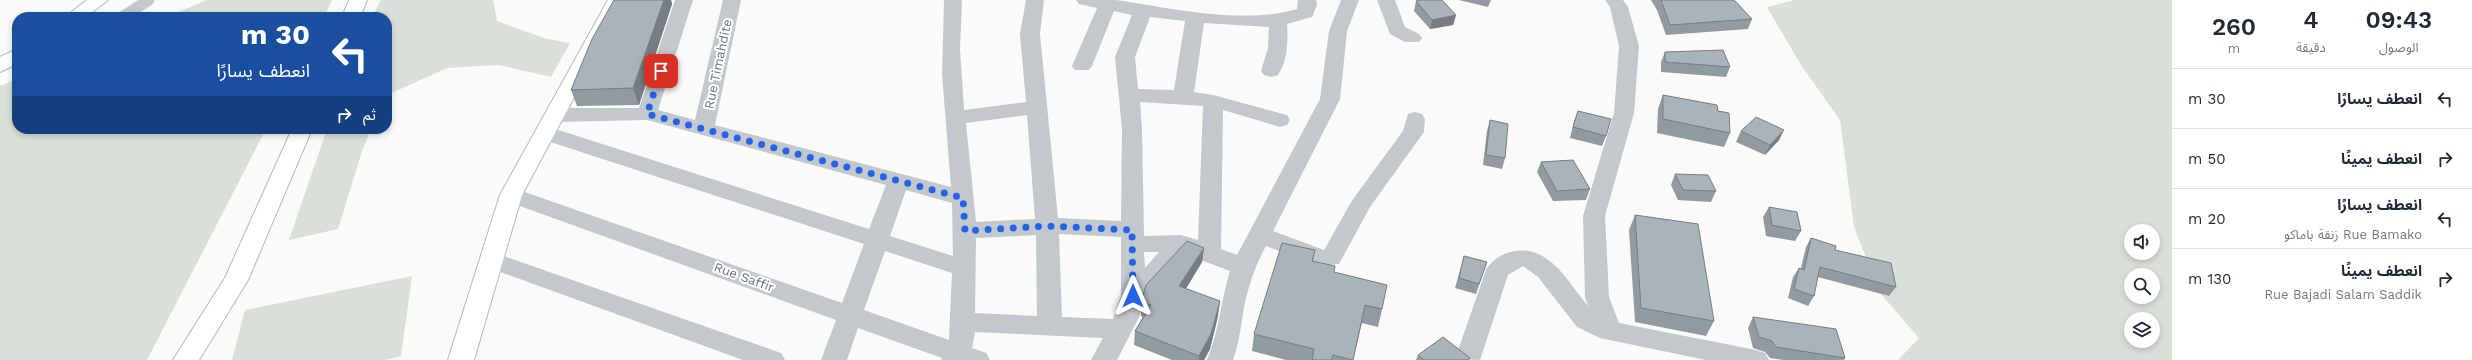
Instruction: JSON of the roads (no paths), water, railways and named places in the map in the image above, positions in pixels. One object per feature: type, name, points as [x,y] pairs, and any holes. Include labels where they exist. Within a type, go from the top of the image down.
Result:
[{"type":"street","points":[[83,12],[99,0]]},
{"type":"street","points":[[352,12],[358,0]]},
{"type":"street","points":[[461,360],[511,195],[617,0]]},
{"type":"street","points":[[647,114],[684,0]]},
{"type":"street","name":"Rue Timahdite","points":[[704,128],[732,0]]},
{"type":"street","points":[[953,0],[951,21],[954,118],[963,198],[965,231],[962,322],[963,358]]},
{"type":"street","points":[[1035,0],[1030,34],[1038,107],[1047,226],[1050,326]]},
{"type":"street","points":[[1085,0],[1143,11],[1253,22],[1278,21],[1305,13],[1308,5],[1307,0]]},
{"type":"street","points":[[1220,360],[1226,345],[1233,302],[1243,267],[1330,98],[1338,32],[1350,0]]},
{"type":"street","points":[[1386,0],[1397,30],[1412,38]]},
{"type":"street","points":[[1609,331],[1597,297],[1594,216],[1624,113],[1629,46],[1619,7],[1614,0]]},
{"type":"street","points":[[1082,66],[1107,5]]},
{"type":"street","points":[[1104,360],[1127,317],[1133,296],[1132,128],[1125,57],[1143,11]]},
{"type":"street","points":[[1183,97],[1195,17]]},
{"type":"street","points":[[1272,72],[1278,48],[1278,21]]},
{"type":"street","points":[[0,66],[12,58]]},
{"type":"street","points":[[1129,95],[1183,97],[1213,100],[1280,120]]},
{"type":"street","points":[[1208,253],[1213,100]]},
{"type":"street","points":[[954,118],[1038,107]]},
{"type":"street","points":[[550,124],[647,114],[963,198]]},
{"type":"street","points":[[1260,235],[1320,258],[1331,258],[1361,204],[1413,132],[1415,119]]},
{"type":"street","points":[[550,124],[877,240],[964,268]]},
{"type":"street","points":[[186,360],[236,280],[300,134]]},
{"type":"street","points":[[834,360],[898,180]]},
{"type":"street","name":"Rue Saffir","points":[[511,195],[850,315],[963,358]]},
{"type":"street","points":[[965,231],[1047,226],[1181,243],[1243,267]]},
{"type":"street","points":[[1133,296],[1181,243]]},
{"type":"street","points":[[1468,359],[1498,270],[1508,260],[1515,258],[1530,259],[1544,268],[1584,319],[1609,331],[1756,360]]},
{"type":"street","points":[[492,260],[772,360]]},
{"type":"street","points":[[962,322],[1121,329]]},
{"type":"lane","points":[[130,12],[149,0]]}]
